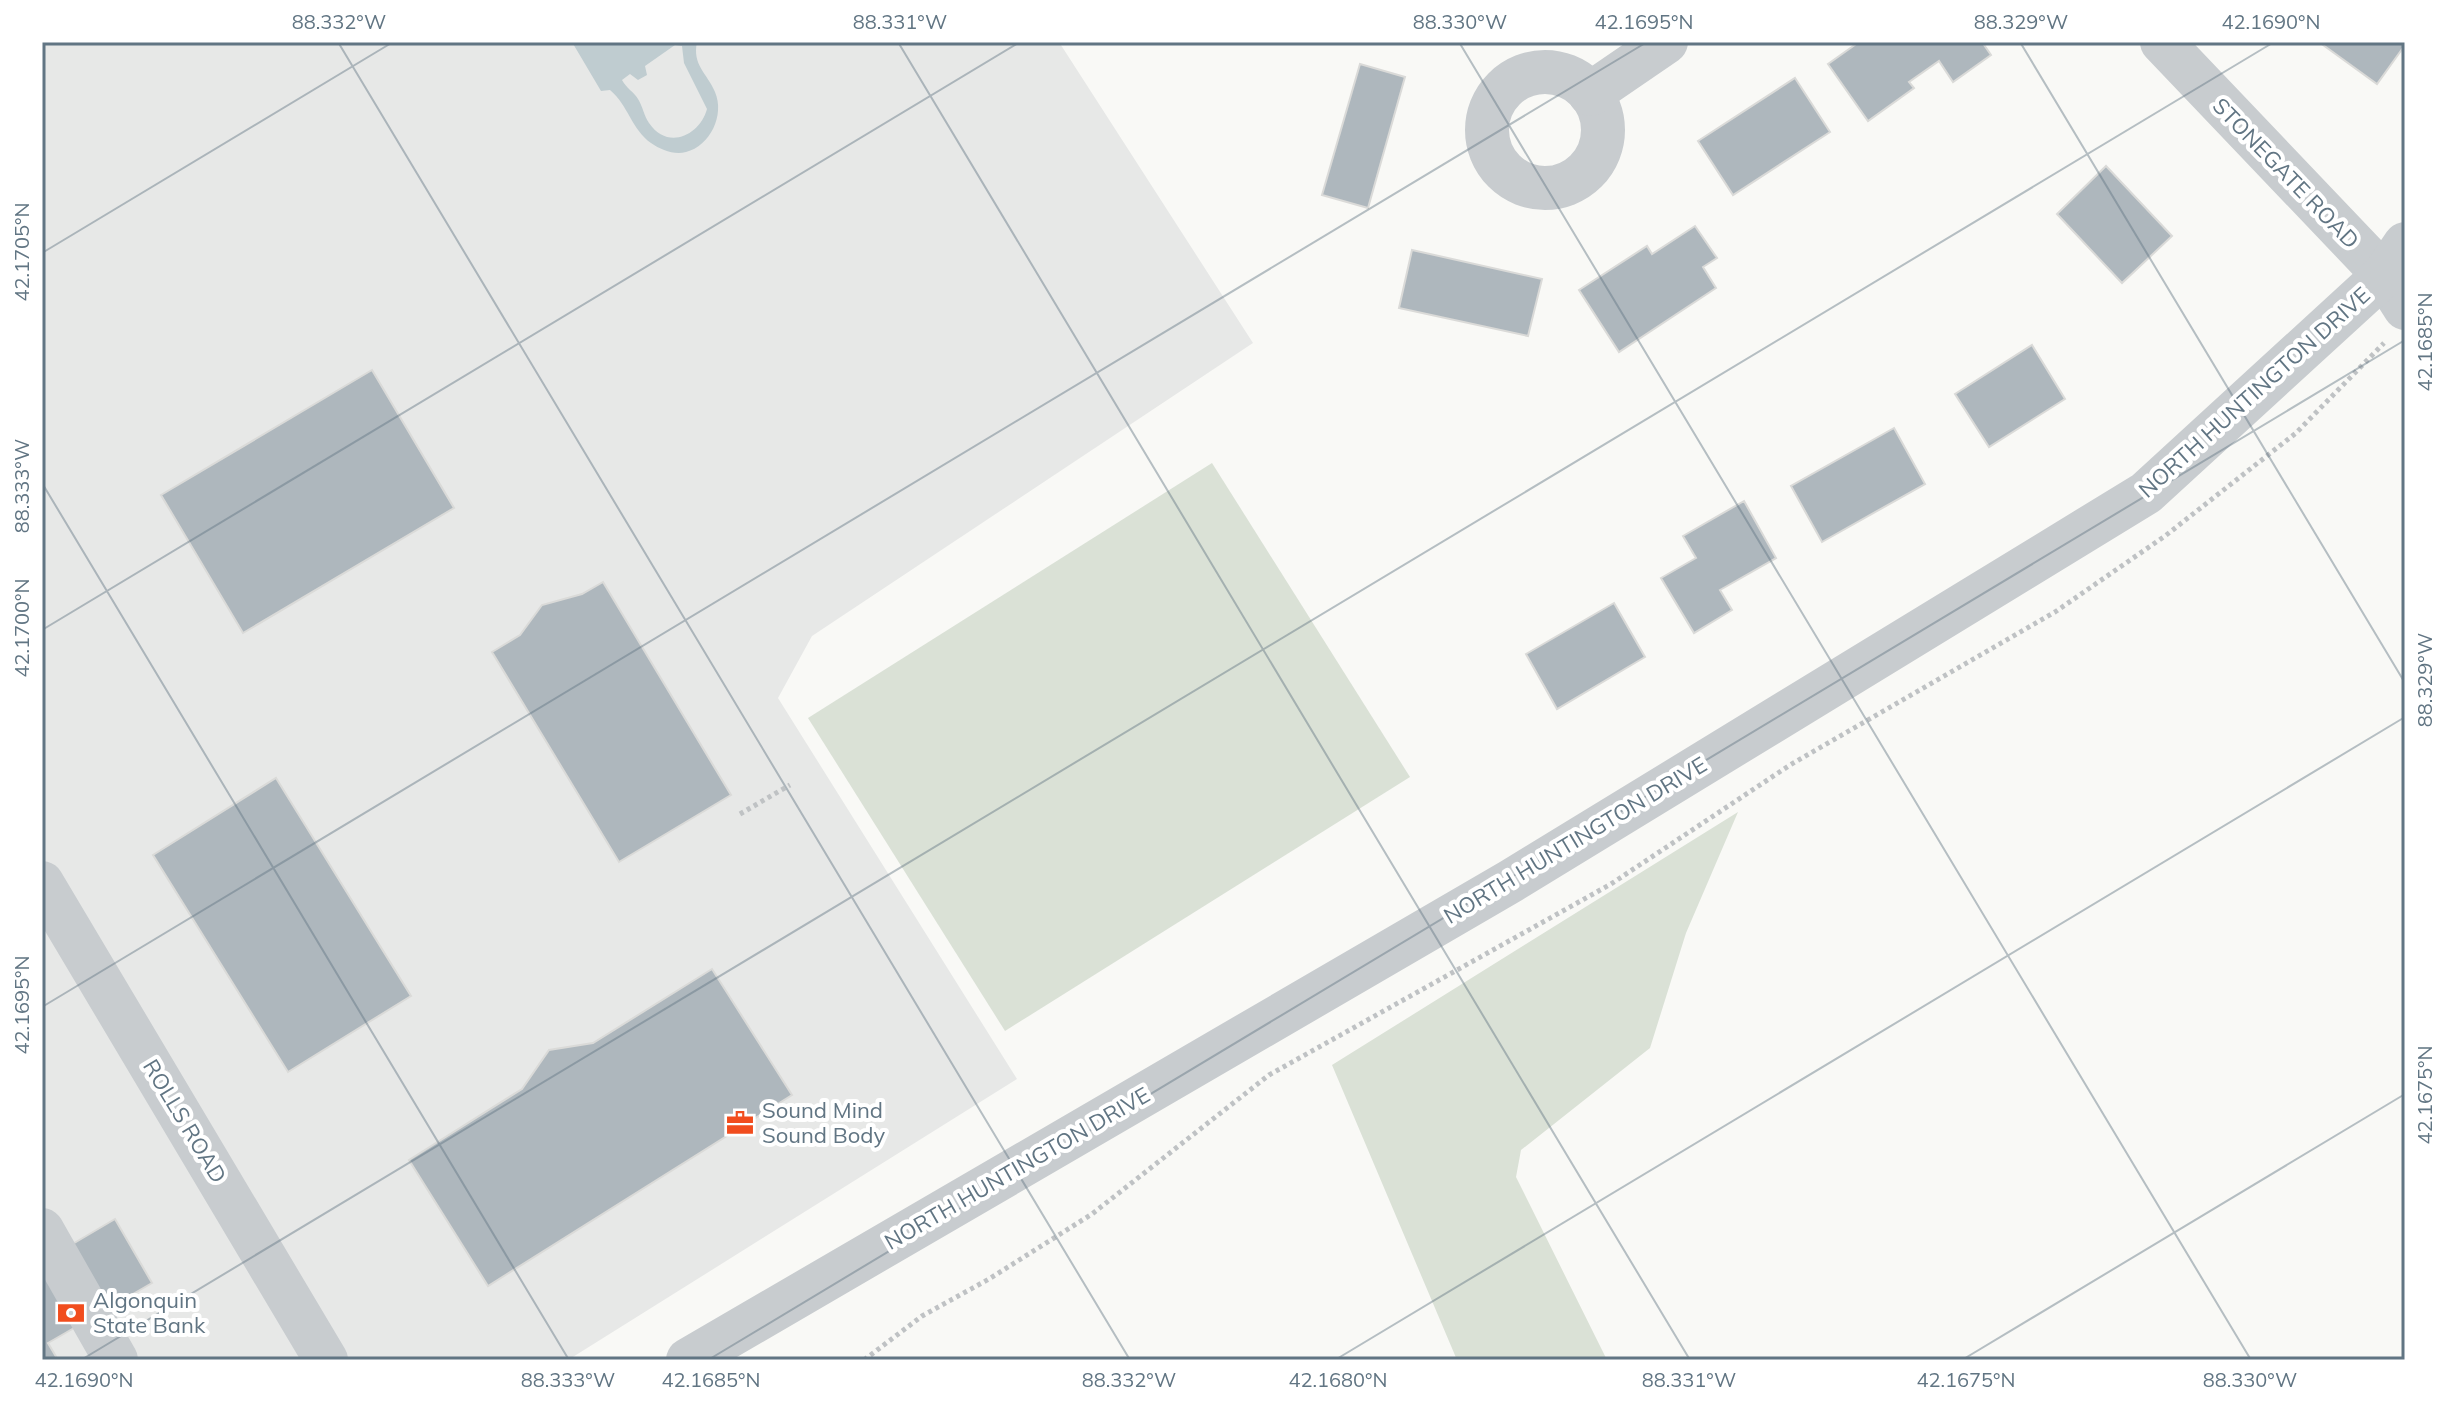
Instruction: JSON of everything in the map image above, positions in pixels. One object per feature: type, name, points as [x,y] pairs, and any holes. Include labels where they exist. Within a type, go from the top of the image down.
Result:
[{"type":"street","points":[[1590,94],[1666,42]]},
{"type":"street","name":"STONEGATE ROAD","points":[[2162,42],[2398,276]]},
{"type":"street","name":"NORTH HUNTINGTON DRIVE","points":[[688,1360],[1511,881],[2146,493],[2398,276]]},
{"type":"street","name":"ROLLS ROAD","points":[[42,883],[326,1360]]},
{"type":"street","points":[[42,1230],[116,1360]]},
{"type":"path","points":[[740,814],[790,785]]},
{"type":"path","points":[[864,1360],[922,1316],[989,1279],[1092,1214]]},
{"type":"shaded area","points":[[42,42],[1059,42],[1253,343],[812,636],[778,698],[1017,1079],[568,1360],[42,1360]]},
{"type":"shaded area","points":[[572,42],[697,42],[698,63],[718,101],[717,120],[708,136],[695,149],[681,153],[668,151],[645,138],[610,90],[601,91]],"holes":[[[675,45],[682,46],[684,63],[707,109],[698,126],[674,138],[657,132],[649,123],[638,99],[622,80],[630,74],[638,80],[647,75],[645,66]]]},
{"type":"shaded area","points":[[1212,463],[1410,777],[1005,1031],[808,718]]},
{"type":"shaded area","points":[[1738,812],[1686,933],[1650,1048],[1521,1150],[1516,1177],[1607,1360],[1457,1360],[1332,1065]]},
{"type":"building","points":[[1859,42],[1982,42],[1991,55],[1953,82],[1939,61],[1909,82],[1914,88],[1868,121],[1828,64]]},
{"type":"building","points":[[2319,42],[2405,42],[2405,45],[2377,84]]},
{"type":"building","points":[[1360,64],[1405,77],[1368,208],[1322,195]]},
{"type":"building","points":[[1795,78],[1830,132],[1733,195],[1698,141]]},
{"type":"building","points":[[2106,166],[2172,236],[2122,283],[2057,214]]},
{"type":"building","points":[[1695,226],[1717,258],[1703,267],[1716,288],[1619,352],[1579,290],[1647,246],[1652,254]]},
{"type":"building","points":[[1412,250],[1542,279],[1528,336],[1399,308]]},
{"type":"building","points":[[2032,345],[2065,399],[1989,447],[1955,394]]},
{"type":"building","points":[[372,370],[454,508],[243,633],[161,495]]},
{"type":"building","points":[[1894,428],[1925,484],[1822,542],[1791,486]]},
{"type":"building","points":[[1744,501],[1776,558],[1720,590],[1732,610],[1694,633],[1661,578],[1696,558],[1683,536]]},
{"type":"building","points":[[603,582],[731,795],[619,862],[492,652],[520,635],[542,605],[582,594]]},
{"type":"building","points":[[1614,603],[1645,657],[1557,709],[1526,654]]},
{"type":"building","points":[[276,778],[411,996],[288,1072],[153,855]]},
{"type":"building","points":[[712,969],[792,1095],[488,1286],[409,1160],[522,1089],[549,1050],[593,1043]]},
{"type":"building","name":"Algonquin State Bank","points":[[115,1219],[152,1283],[48,1343],[58,1360],[42,1360],[42,1262]]},
{"type":"place","name":"Sound Mind Sound Body","points":[[740,1123]]},
{"type":"place","name":"Algonquin State Bank","points":[[71,1313]]}]
